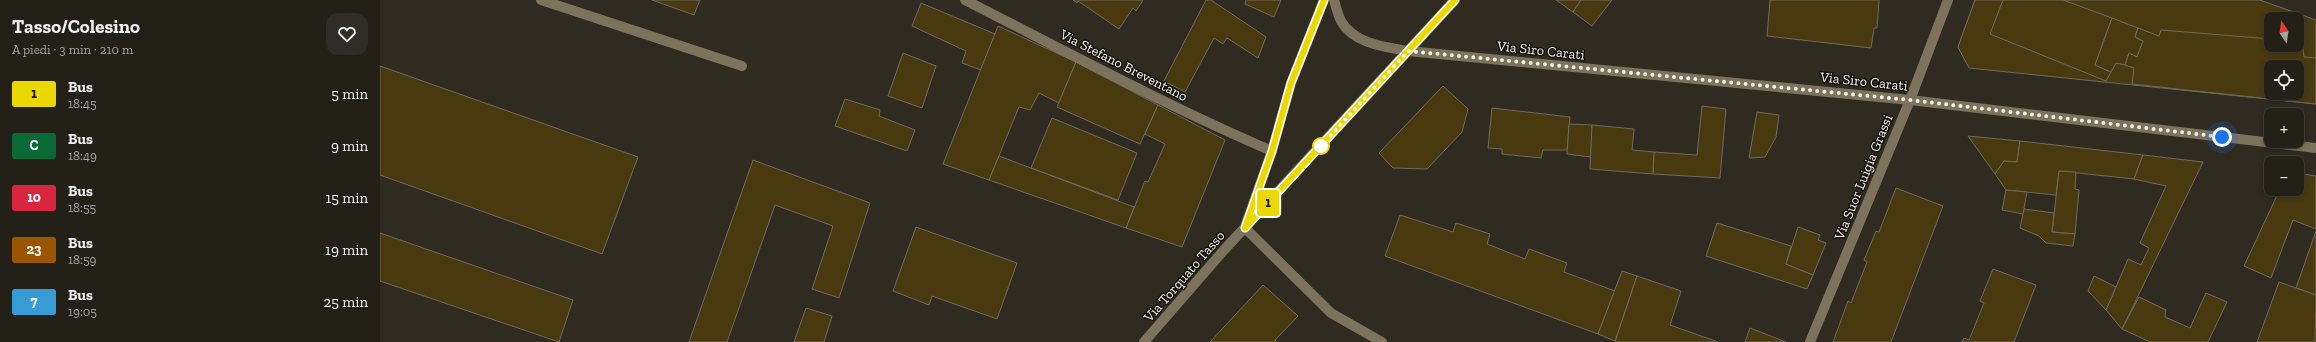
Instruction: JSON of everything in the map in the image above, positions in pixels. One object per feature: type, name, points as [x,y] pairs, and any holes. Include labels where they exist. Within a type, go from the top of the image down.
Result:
[{"type":"street","points":[[541,0],[742,66]]},
{"type":"street","name":"Via Stefano Breventano","points":[[965,0],[1216,127],[1272,151]]},
{"type":"street","name":"Via Torquato Tasso","points":[[1245,228],[1272,151],[1291,83],[1324,0]]},
{"type":"street","points":[[1334,0],[1341,21],[1351,33],[1376,45],[1408,51]]},
{"type":"street","name":"Via Torquato Tasso","points":[[1144,342],[1245,228],[1455,0]]},
{"type":"street","name":"Via Suor Luigia Grassi","points":[[1810,342],[1910,100],[1948,0]]},
{"type":"street","name":"Via Siro Carati","points":[[1408,51],[1910,100],[2316,148]]},
{"type":"street","points":[[1245,228],[1331,313],[1382,342]]},
{"type":"building","points":[[652,0],[700,0],[694,15]]},
{"type":"building","points":[[1073,0],[1143,0],[1136,11],[1133,8],[1119,29],[1078,1],[1077,3]]},
{"type":"building","points":[[1206,0],[1211,0],[1266,37],[1258,58],[1227,38],[1223,44],[1214,38],[1185,92],[1164,81]]},
{"type":"building","points":[[1246,0],[1281,0],[1274,17],[1245,4]]},
{"type":"building","points":[[1556,0],[1581,0],[1573,12]]},
{"type":"building","points":[[1581,0],[1612,0],[1592,26],[1573,12]]},
{"type":"building","points":[[1770,0],[1879,0],[1877,28],[1874,28],[1871,48],[1767,36]]},
{"type":"building","points":[[1975,0],[2003,0],[1982,58],[1966,62],[1958,47]]},
{"type":"building","points":[[1975,0],[2260,0],[2294,12],[2264,12],[2264,52],[2304,52],[2304,16],[2316,20],[2316,104],[2277,100],[2304,100],[2304,60],[2264,60],[2264,99],[1969,68],[1958,47]]},
{"type":"building","points":[[2003,0],[2063,0],[2112,18],[2095,65],[2111,72],[2106,81],[1990,34]]},
{"type":"building","points":[[921,3],[995,34],[981,70],[962,63],[966,51],[912,26]]},
{"type":"building","points":[[2112,18],[2138,28],[2135,37],[2143,41],[2137,57],[2129,53],[2125,65],[2116,63],[2111,72],[2095,65]]},
{"type":"building","points":[[998,26],[1076,62],[1059,103],[1039,93],[1030,110],[1019,107],[989,180],[943,164]]},
{"type":"building","points":[[2138,28],[2159,36],[2161,30],[2264,38],[2264,52],[2303,52],[2304,57],[2316,58],[2316,104],[2279,100],[2304,100],[2304,60],[2264,60],[2264,98],[2132,84],[2134,68],[2125,65],[2129,53],[2137,57],[2143,41],[2135,37]]},
{"type":"building","points":[[903,53],[936,66],[922,108],[888,96]]},
{"type":"building","points":[[1076,62],[1158,105],[1140,144],[1057,107]]},
{"type":"building","points":[[380,66],[638,157],[602,254],[380,175]]},
{"type":"building","points":[[1443,86],[1468,109],[1462,132],[1427,169],[1393,168],[1379,153]]},
{"type":"building","points":[[845,99],[880,110],[879,116],[915,130],[907,151],[835,126]]},
{"type":"building","points":[[1158,105],[1225,140],[1182,247],[1126,228],[1145,181],[1148,182],[1165,144],[1145,134]]},
{"type":"building","points":[[1702,106],[1726,109],[1720,178],[1653,174],[1654,152],[1697,155]]},
{"type":"building","points":[[1492,108],[1570,117],[1567,150],[1543,150],[1541,158],[1502,154],[1502,149],[1488,148]]},
{"type":"building","points":[[1757,112],[1779,115],[1776,137],[1765,157],[1749,158]]},
{"type":"building","points":[[1052,118],[1137,153],[1118,200],[1031,168]]},
{"type":"building","points":[[1569,124],[1592,125],[1591,157],[1567,154]]},
{"type":"building","points":[[1592,125],[1634,129],[1632,150],[1654,152],[1653,174],[1590,169]]},
{"type":"building","points":[[1968,136],[2020,141],[2017,162],[2004,161],[1995,174]]},
{"type":"building","points":[[2020,141],[2143,155],[2134,179],[2059,171],[2056,195],[2006,190],[1995,174],[2004,161],[2017,162]]},
{"type":"building","points":[[2143,155],[2203,162],[2122,329],[2106,310],[2128,259],[2141,265],[2149,248],[2140,243],[2166,186],[2134,179]]},
{"type":"building","points":[[999,156],[1134,207],[1126,228],[989,180]]},
{"type":"building","points":[[753,160],[870,203],[839,298],[812,289],[833,226],[775,205],[727,342],[689,342]]},
{"type":"building","points":[[2059,171],[2076,172],[2075,189],[2079,190],[2075,234],[2052,232]]},
{"type":"building","points":[[2304,174],[2316,176],[2316,229],[2293,220],[2271,278],[2244,266],[2277,196],[2304,196]]},
{"type":"building","points":[[1896,188],[1943,206],[1891,342],[1833,342],[1848,301],[1851,303],[1867,262],[1864,260],[1876,231],[1879,232]]},
{"type":"building","points":[[2006,190],[2027,192],[2023,214],[2002,210]]},
{"type":"building","points":[[2024,209],[2054,213],[2052,232],[2075,234],[2073,246],[2046,243],[2039,236],[2020,228]]},
{"type":"building","points":[[1400,215],[1453,232],[1456,223],[1490,234],[1487,244],[1525,259],[1529,249],[1567,263],[1564,272],[1615,291],[1598,334],[1385,256]]},
{"type":"building","points":[[1717,223],[1791,246],[1786,264],[1813,275],[1807,289],[1706,256]]},
{"type":"building","points":[[916,227],[1017,263],[997,319],[932,296],[929,305],[893,291]]},
{"type":"building","points":[[1798,227],[1820,235],[1818,240],[1826,243],[1813,275],[1786,264]]},
{"type":"building","points":[[2316,231],[2316,295],[2296,288]]},
{"type":"building","points":[[380,233],[573,300],[559,342],[380,281]]},
{"type":"building","points":[[1993,269],[2036,285],[2014,342],[1962,342],[1964,338],[1969,340],[1984,303],[1980,301]]},
{"type":"building","points":[[1622,271],[1637,276],[1615,341],[1598,334]]},
{"type":"building","points":[[1637,276],[1681,291],[1670,325],[1718,342],[1615,342]]},
{"type":"building","points":[[2094,276],[2116,287],[2106,310],[2088,291]]},
{"type":"building","points":[[2279,282],[2316,295],[2315,342],[2257,342]]},
{"type":"building","points":[[1263,285],[1298,316],[1275,340],[1277,342],[1210,342]]},
{"type":"building","points":[[2206,293],[2227,302],[2208,342],[2150,342],[2122,329],[2139,297],[2166,310],[2165,317],[2190,328]]},
{"type":"building","points":[[806,308],[832,316],[824,342],[794,342]]},
{"type":"building","points":[[1750,328],[1786,342],[1745,342]]},
{"type":"bus line","name":"1","points":[[1324,0],[1291,83],[1272,151],[1245,228],[1353,113],[1455,0]]},
{"type":"route","points":[[1321,146],[1320,147],[1353,113],[1408,51],[1910,100],[2222,137]]}]
